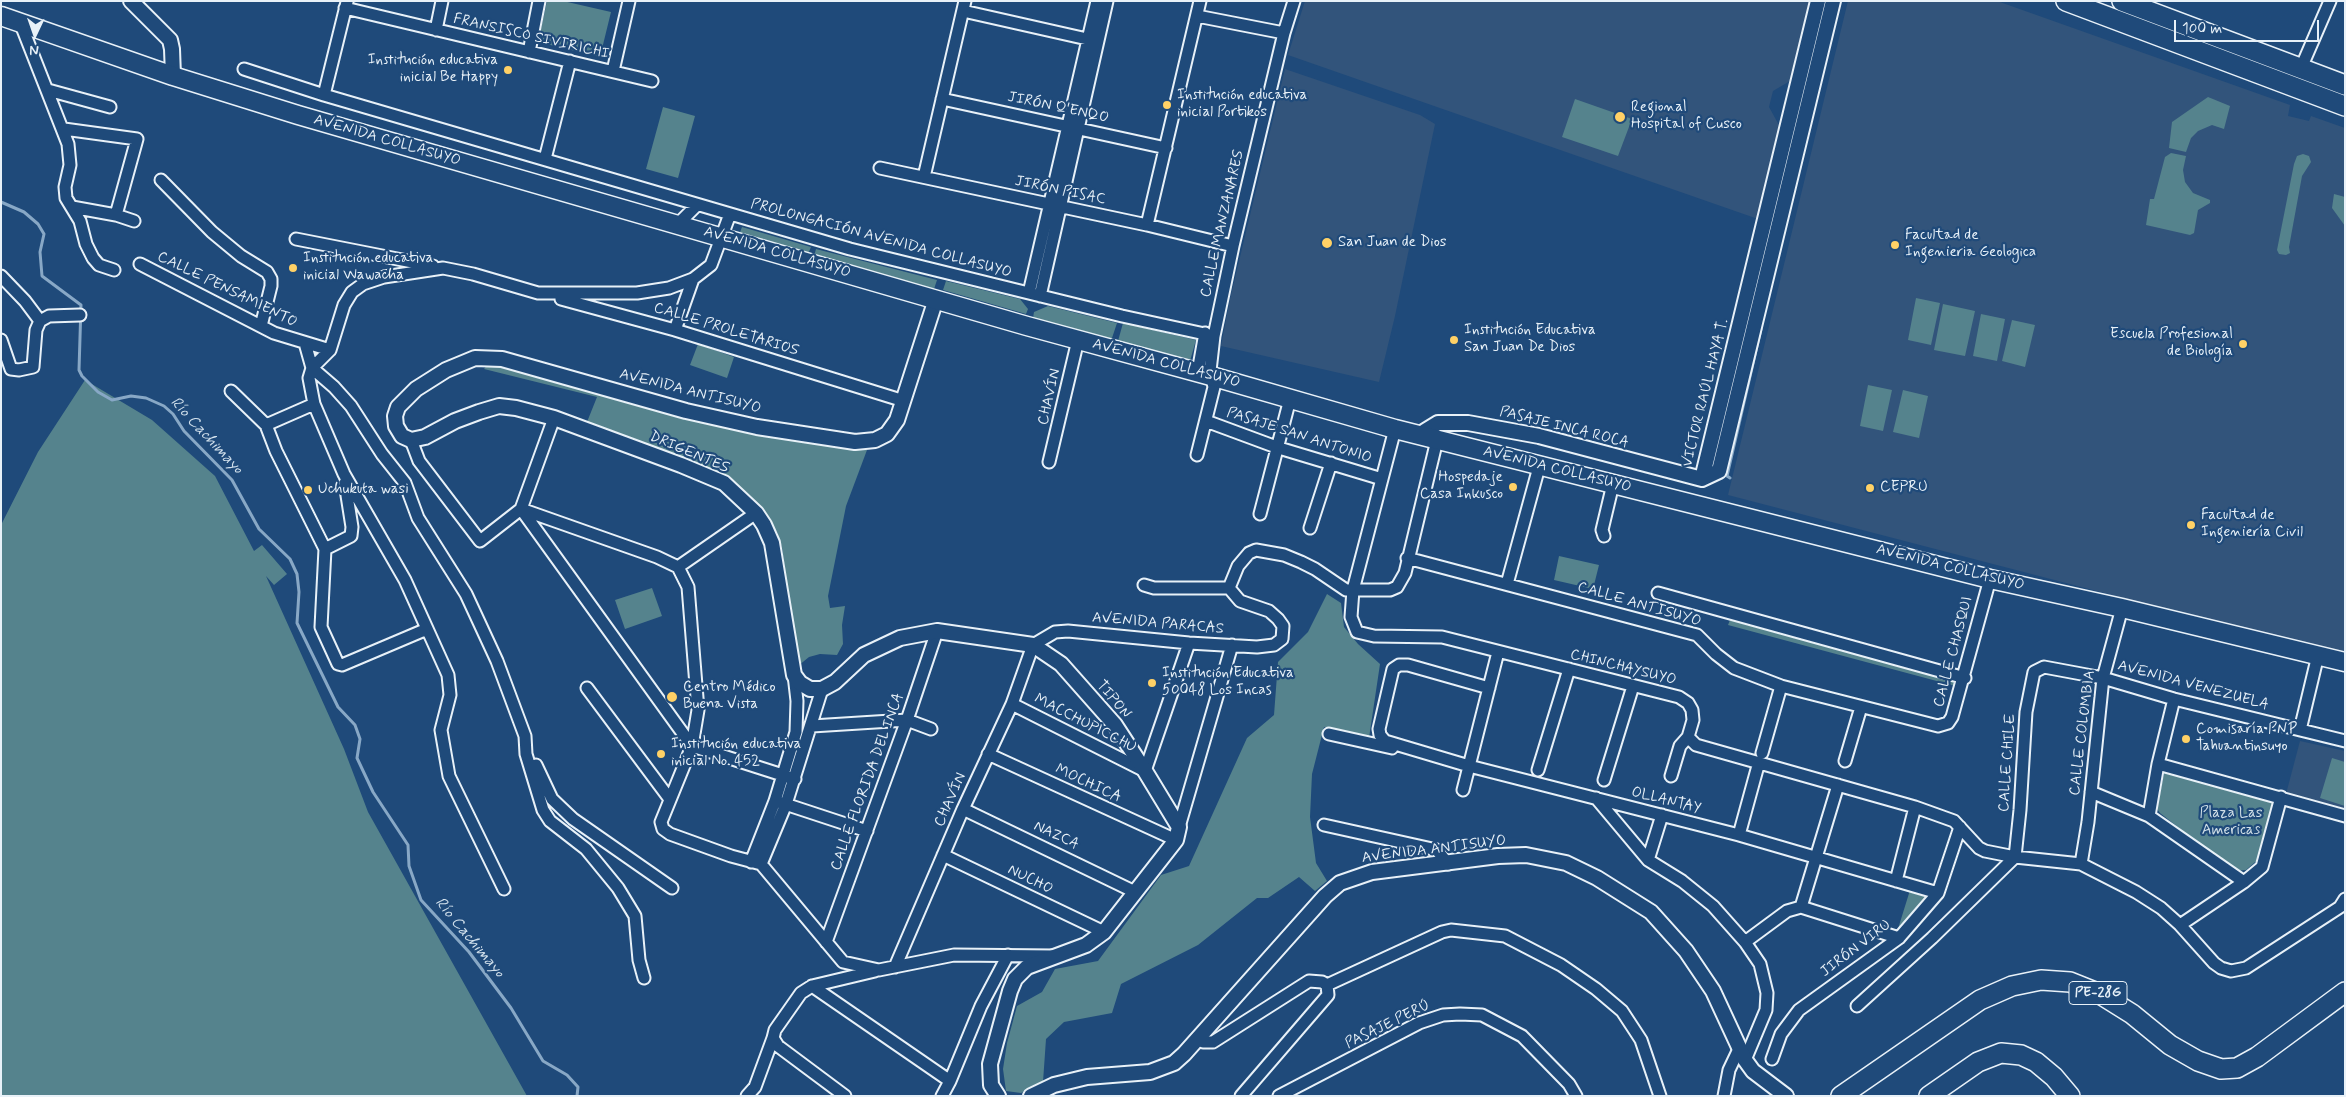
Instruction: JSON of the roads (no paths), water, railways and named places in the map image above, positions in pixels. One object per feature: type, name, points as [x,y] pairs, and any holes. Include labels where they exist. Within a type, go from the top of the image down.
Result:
[{"type":"highway","points":[[2066,1],[2345,106]]},
{"type":"highway","points":[[2122,1],[2153,7],[2345,85]]},
{"type":"highway","name":"PE-28G","points":[[1841,1096],[1980,1000],[2012,986],[2041,980],[2070,982],[2100,994],[2132,1014],[2170,1045],[2198,1061],[2221,1069],[2238,1068],[2257,1057],[2345,992]]},
{"type":"highway","points":[[1929,1096],[1978,1062],[2001,1053],[2021,1055],[2036,1062],[2054,1077],[2070,1096]]},
{"type":"main road","name":"AVENIDA COLLASUYO","points":[[7,18],[173,76],[298,115],[1078,340],[1205,374],[1395,429],[1539,467],[1990,579],[2122,608],[2345,662]]},
{"type":"street","points":[[131,1],[170,40],[173,76]]},
{"type":"street","points":[[436,30],[442,1]]},
{"type":"street","points":[[529,52],[540,1]]},
{"type":"street","points":[[613,71],[629,1]]},
{"type":"street","points":[[1093,41],[1097,1]]},
{"type":"street","points":[[1035,295],[1093,41],[1107,1]]},
{"type":"street","points":[[1147,225],[1200,1]]},
{"type":"street","name":"CALLE MANZANARES","points":[[1197,455],[1214,386],[1205,374],[1209,335],[1284,33],[1294,1]]},
{"type":"street","name":"VICTOR RAÚL HAYA T.","points":[[1702,479],[1818,1]]},
{"type":"street","name":"VICTOR RAÚL HAYA T.","points":[[1702,479],[1719,471],[1833,1]]},
{"type":"street","points":[[2302,68],[2330,1]]},
{"type":"street","points":[[324,95],[346,5]]},
{"type":"street","name":"FRANSISCO SIVIRICHI","points":[[346,5],[436,30],[652,81]]},
{"type":"street","points":[[924,177],[964,6],[1093,41]]},
{"type":"street","points":[[1197,16],[1284,33]]},
{"type":"street","points":[[7,18],[48,90],[64,129],[70,165],[65,187],[66,198],[80,221],[86,244],[93,258],[99,265],[114,270]]},
{"type":"street","points":[[545,159],[570,62]]},
{"type":"street","name":"PROLONGACIÓN AVENIDA COLLASUYO","points":[[244,69],[324,95],[850,249],[1035,295],[1209,335]]},
{"type":"street","points":[[48,90],[110,107]]},
{"type":"street","name":"JIRÓN Q'ENQO","points":[[942,99],[1073,126],[1166,148]]},
{"type":"street","points":[[64,129],[137,139],[116,215]]},
{"type":"street","name":"JIRÓN PISAC","points":[[880,168],[1147,225],[1232,246]]},
{"type":"street","points":[[160,180],[212,232],[241,256],[267,272],[271,278],[271,286],[261,326]]},
{"type":"street","points":[[677,225],[697,205]]},
{"type":"street","points":[[72,207],[116,215],[134,221]]},
{"type":"street","points":[[538,293],[637,293],[669,288],[693,279],[711,265],[730,214]]},
{"type":"street","name":"CALLE PROLETARIOS","points":[[296,239],[473,274],[676,330],[904,401]]},
{"type":"street","name":"CALLE PENSAMIENTO","points":[[140,264],[261,326],[305,343],[330,350]]},
{"type":"street","points":[[312,368],[330,350],[344,305],[352,292],[362,284],[384,277],[442,268]]},
{"type":"street","points":[[1,276],[25,301],[40,322]]},
{"type":"street","points":[[676,330],[693,279]]},
{"type":"street","name":"AVENIDA ANTISUYO","points":[[411,440],[402,436],[396,426],[395,416],[398,407],[416,389],[446,370],[475,358],[502,360],[532,367],[686,411],[757,427],[855,442],[875,440],[887,434],[897,420],[936,299]]},
{"type":"street","points":[[1,340],[11,369],[20,370],[33,367],[36,330],[40,322],[49,316],[80,315]]},
{"type":"street","name":"CHAVÍN","points":[[1049,462],[1078,340]]},
{"type":"street","points":[[305,343],[312,368],[309,387],[314,404],[344,474],[405,580],[448,675],[450,685],[441,730],[449,776],[504,889]]},
{"type":"street","points":[[312,368],[334,387],[351,406],[382,454],[405,483],[418,518],[466,594],[497,661],[524,736],[552,799],[573,819],[672,888]]},
{"type":"street","points":[[231,391],[266,425],[276,451],[325,549],[321,627],[338,664],[342,665],[427,629]]},
{"type":"street","points":[[1260,514],[1279,448],[1290,399]]},
{"type":"street","points":[[266,425],[314,404]]},
{"type":"street","points":[[1720,405],[1734,408]]},
{"type":"street","name":"DRIGENTES","points":[[411,440],[424,437],[455,421],[499,406],[516,408],[554,418],[724,483],[756,512],[772,543],[794,674]]},
{"type":"street","points":[[411,440],[419,461],[480,541],[521,509],[554,418]]},
{"type":"street","name":"PASAJE SAN ANTONIO","points":[[1206,422],[1279,448],[1382,479]]},
{"type":"street","name":"PASAJE INCA ROCA","points":[[1430,438],[1425,430],[1438,423],[1468,423],[1539,436],[1702,479]]},
{"type":"street","points":[[1353,590],[1395,429]]},
{"type":"street","points":[[1144,585],[1154,588],[1229,588],[1238,566],[1249,553],[1256,550],[1284,555],[1315,568],[1341,588],[1353,590],[1390,590],[1397,587],[1405,573],[1430,438]]},
{"type":"street","points":[[1310,528],[1331,463]]},
{"type":"street","points":[[1507,584],[1539,467]]},
{"type":"street","points":[[325,549],[351,536],[352,527],[344,474]]},
{"type":"street","points":[[1604,536],[1602,530],[1613,484]]},
{"type":"street","points":[[521,509],[657,557],[678,567],[688,587],[698,710],[692,746],[669,798],[661,822],[663,829],[670,834],[756,863],[843,962],[879,970]]},
{"type":"street","points":[[521,509],[692,746],[789,777]]},
{"type":"street","points":[[678,567],[756,512]]},
{"type":"street","name":"CALLE ANTISUYO","points":[[1407,558],[1697,635],[1716,654],[1734,668],[1781,686],[1861,708],[1938,726]]},
{"type":"street","name":"CALLE CHASQUI","points":[[1938,726],[1948,723],[1952,717],[1965,678],[1990,579]]},
{"type":"street","name":"AVENIDA PARACAS","points":[[1033,645],[1055,632],[1068,631],[1189,644],[1257,647],[1274,644],[1282,640],[1283,626],[1278,619],[1269,612],[1240,601],[1229,588]]},
{"type":"street","name":"CHINCHAYSUYO","points":[[1353,590],[1351,617],[1357,632],[1374,636],[1439,636],[1679,697],[1688,703],[1693,715],[1688,737]]},
{"type":"street","points":[[1658,593],[1965,678]]},
{"type":"street","name":"CALLE COLOMBIA","points":[[2081,864],[2085,846],[2103,678],[2122,608]]},
{"type":"street","name":"TIPON","points":[[822,689],[835,682],[864,655],[900,638],[937,631],[1033,645],[1061,664],[1115,725],[1145,771],[1177,834]]},
{"type":"street","name":"CALLE FLORIDA DEL INCA","points":[[826,942],[907,720],[937,631]]},
{"type":"street","points":[[1145,771],[1189,644]]},
{"type":"street","name":"CHAVÍN","points":[[895,967],[963,809],[1012,704],[1033,645]]},
{"type":"street","points":[[998,1096],[991,1085],[990,1064],[1015,979],[1026,968],[1086,945],[1104,932],[1177,834],[1232,645]]},
{"type":"street","points":[[1463,790],[1498,652]]},
{"type":"street","points":[[2300,730],[2318,655]]},
{"type":"street","name":"OLLANTAY","points":[[1489,688],[1408,664],[1399,665],[1393,669],[1379,729],[1380,736],[1385,740],[1469,766],[1818,856],[1938,893]]},
{"type":"street","name":"AVENIDA VENEZUELA","points":[[2034,672],[2044,666],[2103,678],[2174,699],[2345,741]]},
{"type":"street","points":[[1538,770],[1569,670]]},
{"type":"street","name":"CALLE CHILE","points":[[2014,858],[2020,810],[2026,712],[2034,672]]},
{"type":"street","points":[[789,777],[798,718],[794,674]]},
{"type":"street","points":[[756,863],[789,777],[812,726],[822,689],[810,689],[800,682],[794,674]]},
{"type":"street","points":[[1604,780],[1633,686]]},
{"type":"street","points":[[1739,835],[1781,686]]},
{"type":"street","points":[[587,688],[669,798]]},
{"type":"street","points":[[2150,816],[2158,764],[2174,699]]},
{"type":"street","name":"MACCHUPICCHU","points":[[1012,704],[1145,771]]},
{"type":"street","points":[[1845,761],[1861,708]]},
{"type":"street","points":[[812,726],[907,720],[931,729]]},
{"type":"street","points":[[1329,734],[1469,766]]},
{"type":"street","points":[[524,736],[526,754],[543,810],[550,821],[586,849],[618,888],[635,916],[639,960],[644,978]]},
{"type":"street","points":[[1671,776],[1680,746],[1688,737],[1696,745],[1760,758],[1838,785],[1915,807],[1954,821],[1979,848],[2014,858],[2081,864],[2136,892],[2161,908],[2180,925],[2214,963],[2231,971],[2246,968],[2340,907],[2345,898]]},
{"type":"street","name":"MOCHICA","points":[[988,754],[1177,834]]},
{"type":"street","points":[[2158,764],[2345,816]]},
{"type":"street","points":[[1801,907],[1838,785]]},
{"type":"street","points":[[2091,792],[2150,816],[2244,882]]},
{"type":"street","points":[[2180,925],[2244,882],[2264,863],[2281,797]]},
{"type":"street","points":[[1596,798],[1648,860],[1682,880],[1713,906],[1745,942],[1760,964],[1767,993],[1766,1010],[1742,1054],[1729,1070],[1724,1096]]},
{"type":"street","points":[[781,802],[867,831]]},
{"type":"street","points":[[1896,881],[1915,807]]},
{"type":"street","name":"NAZCA","points":[[963,809],[1135,892]]},
{"type":"street","points":[[1648,860],[1662,815]]},
{"type":"street","points":[[1324,825],[1437,850],[1448,864]]},
{"type":"street","name":"JIRÓN VIRU","points":[[1772,1059],[1781,1034],[1799,1010],[1899,938],[1938,893],[1960,827]]},
{"type":"street","name":"NUCHO","points":[[943,854],[1104,932]]},
{"type":"street","name":"AVENIDA ANTISUYO","points":[[1031,1096],[1054,1085],[1087,1077],[1150,1072],[1162,1068],[1184,1054],[1325,896],[1340,883],[1372,872],[1448,864],[1498,856],[1533,856],[1566,863],[1597,878],[1651,912],[1686,950],[1713,990],[1742,1054],[1753,1071],[1786,1096]]},
{"type":"street","points":[[1857,1006],[1932,938],[2014,858]]},
{"type":"street","points":[[1745,942],[1787,912],[1801,907],[1899,938]]},
{"type":"street","points":[[1327,985],[1442,932],[1451,930],[1505,936],[1561,965],[1596,989],[1622,1011],[1641,1040],[1660,1096]]},
{"type":"street","points":[[754,1093],[775,1030],[801,993],[812,986],[954,955],[1058,956]]},
{"type":"street","points":[[942,1096],[981,1006],[1008,955]]},
{"type":"street","points":[[1199,1037],[1200,1041],[1206,1043],[1218,1039],[1309,981],[1322,982],[1327,985]]},
{"type":"street","points":[[1241,1096],[1328,995],[1327,985]]},
{"type":"street","points":[[812,986],[950,1081]]},
{"type":"street","name":"PASAJE PERÚ","points":[[1278,1096],[1419,1023],[1443,1015],[1460,1014],[1482,1015],[1522,1036],[1569,1084],[1576,1096]]},
{"type":"street","points":[[773,1038],[778,1046],[845,1096]]},
{"type":"waterway","points":[[1794,189],[1840,1]]},
{"type":"waterway","name":"Río Cachimayo","points":[[1,202],[24,212],[38,224],[44,234],[40,252],[42,276],[81,305],[79,370],[82,376],[98,392],[112,400],[131,396],[146,398],[164,406],[173,414],[184,431],[232,480],[259,529],[290,559],[297,574],[299,592],[297,623],[338,707],[355,725],[360,739],[357,758],[373,792],[408,845],[409,866],[421,900],[469,952],[511,1008],[543,1061],[567,1075],[578,1087],[577,1096]]},
{"type":"waterway","points":[[1730,478],[1727,476],[1761,329]]},
{"type":"place","name":"Institución educativa inicial Be Happy","points":[[508,70]]},
{"type":"place","name":"Institución educativa inicial Portikos","points":[[1167,105]]},
{"type":"place","name":"Regional Hospital of Cusco","points":[[1620,117]]},
{"type":"place","name":"San Juan de Dios","points":[[1327,243]]},
{"type":"place","name":"Facultad de Ingenieria Geologica","points":[[1895,245]]},
{"type":"place","name":"Institución educativa inicial Wawacha","points":[[293,268]]},
{"type":"place","name":"Institución Educativa San Juan De Dios","points":[[1454,340]]},
{"type":"place","name":"Escuela Profesional de Biología","points":[[2243,344]]},
{"type":"place","name":"Hospedaje Casa Inkusco","points":[[1513,487]]},
{"type":"place","name":"CEPRU","points":[[1870,488]]},
{"type":"place","name":"Uchukuta wasi","points":[[308,490]]},
{"type":"place","name":"Facultad de Ingeniería Civil","points":[[2191,525]]},
{"type":"place","name":"Institución Educativa 50048 Los Incas","points":[[1152,683]]},
{"type":"place","name":"Centro Médico Buena Vista","points":[[672,697]]},
{"type":"place","name":"Comisaría PNP Tahuantinsuyo","points":[[2186,739]]},
{"type":"place","name":"Institución educativa inicial No. 452","points":[[661,754]]},
{"type":"park label","name":"Plaza Las Americas","points":[[2231,822]]}]
